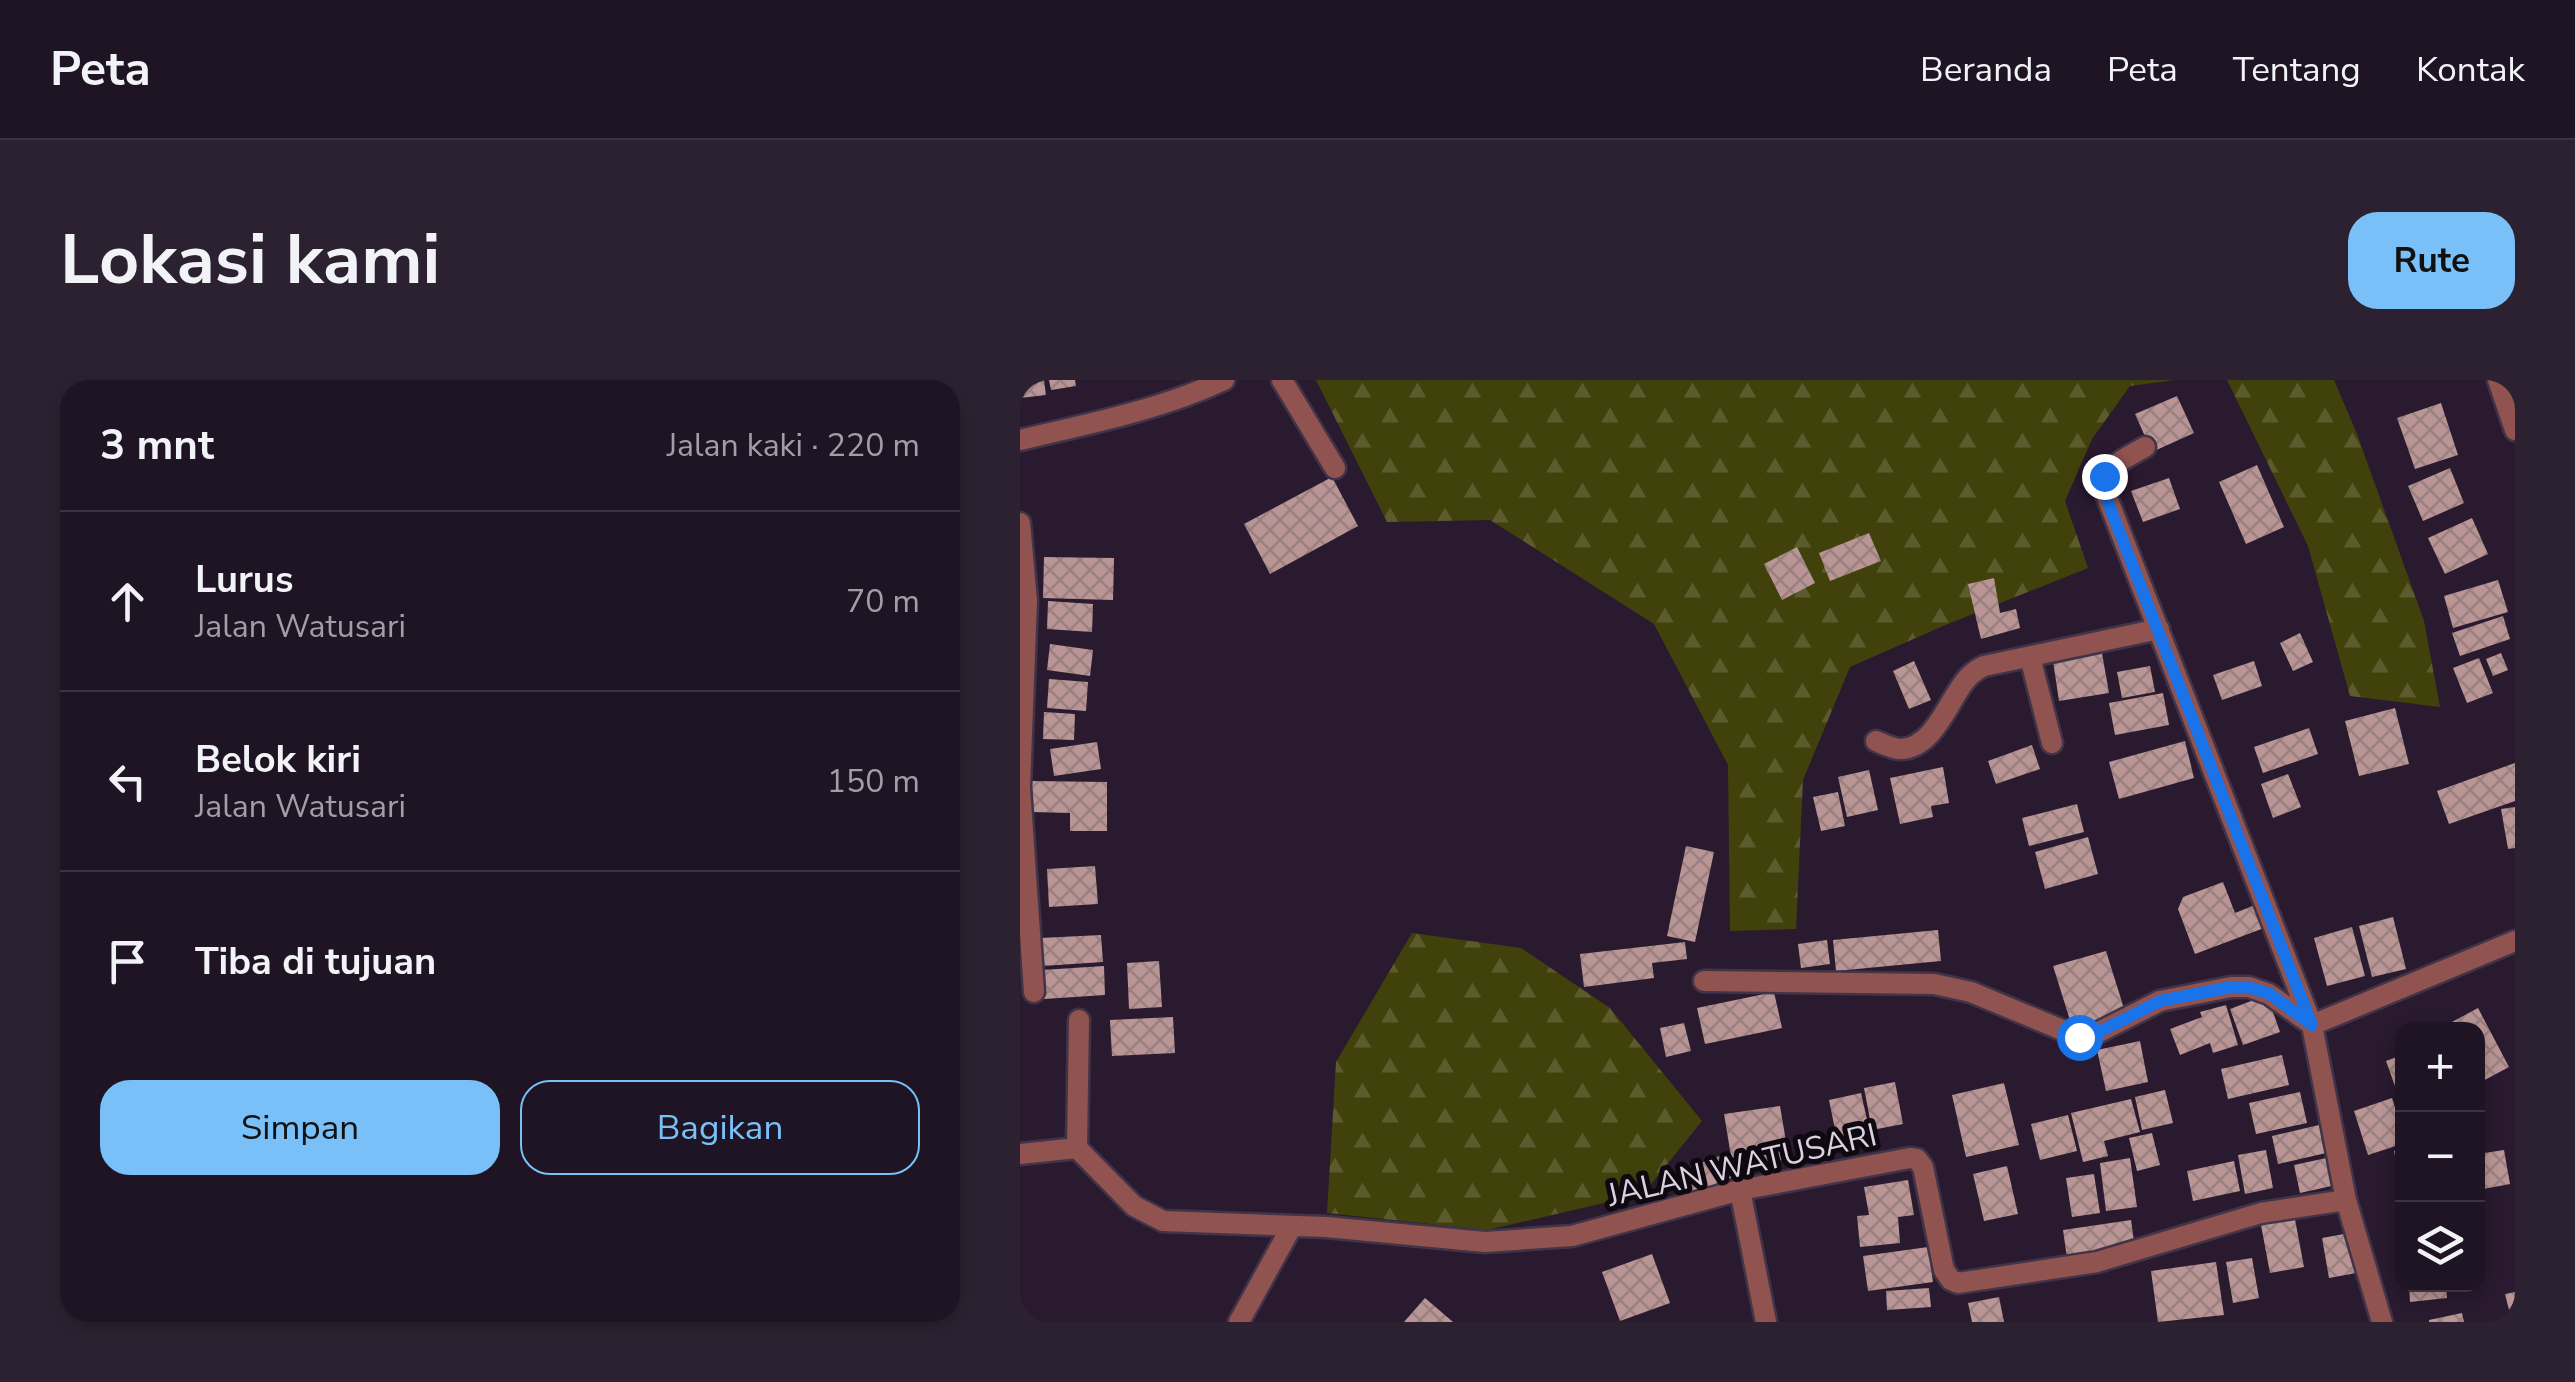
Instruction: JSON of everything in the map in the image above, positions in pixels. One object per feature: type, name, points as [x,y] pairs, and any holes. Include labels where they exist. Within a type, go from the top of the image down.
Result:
[{"type":"street","points":[[1020,440],[1118,417],[1224,380]]},
{"type":"street","points":[[1282,380],[1336,468]]},
{"type":"street","points":[[2498,380],[2513,418]]},
{"type":"street","points":[[2145,446],[2113,466],[2104,476],[2103,487],[2312,1025],[2346,1200],[2382,1322]]},
{"type":"street","points":[[1020,523],[1027,602],[1020,787],[1024,912],[1034,992]]},
{"type":"street","points":[[1876,742],[1900,749],[1926,738],[1971,674],[1984,666],[2159,629]]},
{"type":"street","points":[[2030,657],[2052,744]]},
{"type":"street","points":[[2312,1025],[2515,941]]},
{"type":"street","points":[[1704,981],[1934,984],[1971,992],[2079,1037],[2095,1034],[2160,1001],[2248,987],[2270,994],[2312,1025]]},
{"type":"street","points":[[1020,1154],[1077,1148],[1079,1020]]},
{"type":"street","name":"JALAN WATUSARI","points":[[1077,1148],[1134,1206],[1163,1221],[1292,1226],[1485,1242],[1572,1236],[1740,1190],[1917,1159],[1923,1167],[1944,1270],[1958,1283],[2097,1262],[2261,1213],[2346,1200]]},
{"type":"street","points":[[1740,1190],[1766,1322]]},
{"type":"street","points":[[1239,1322],[1292,1226]]},
{"type":"green space","points":[[1316,380],[2175,380],[2130,386],[2092,439],[2065,501],[2088,568],[1850,667],[1803,780],[1796,929],[1730,931],[1728,765],[1654,624],[1490,520],[1387,522]]},
{"type":"green space","points":[[2227,380],[2334,380],[2424,621],[2440,707],[2350,696],[2308,546]]},
{"type":"green space","points":[[1412,933],[1521,948],[1610,1008],[1702,1121],[1643,1194],[1487,1230],[1327,1213],[1336,1062]]},
{"type":"building","points":[[1020,380],[1044,380],[1046,395],[1020,398]]},
{"type":"building","points":[[1049,380],[1075,380],[1076,386],[1051,390]]},
{"type":"building","points":[[2177,396],[2194,433],[2152,452],[2135,414]]},
{"type":"building","points":[[2441,403],[2458,455],[2415,469],[2397,418]]},
{"type":"building","points":[[2257,465],[2284,527],[2246,544],[2219,482]]},
{"type":"building","points":[[2450,468],[2464,503],[2423,521],[2408,486]]},
{"type":"building","points":[[1332,477],[1358,526],[1270,574],[1244,524]]},
{"type":"building","points":[[2169,478],[2180,509],[2143,522],[2131,491]]},
{"type":"building","points":[[2472,518],[2488,554],[2445,574],[2428,538]]},
{"type":"building","points":[[1869,533],[1881,561],[1830,581],[1819,553]]},
{"type":"building","points":[[1797,547],[1815,583],[1782,600],[1764,564]]},
{"type":"building","points":[[1044,557],[1114,558],[1113,600],[1043,598]]},
{"type":"building","points":[[1994,578],[2000,613],[2016,609],[2020,628],[1981,639],[1968,584]]},
{"type":"building","points":[[2498,580],[2508,612],[2453,628],[2444,596]]},
{"type":"building","points":[[1048,601],[1093,604],[1092,632],[1047,629]]},
{"type":"building","points":[[2503,616],[2510,639],[2460,656],[2452,633]]},
{"type":"building","points":[[2300,633],[2313,662],[2293,671],[2280,643]]},
{"type":"building","points":[[1050,644],[1093,650],[1090,676],[1047,670]]},
{"type":"building","points":[[2102,653],[2109,693],[2059,701],[2053,661]]},
{"type":"building","points":[[2501,653],[2508,670],[2493,676],[2486,659]]},
{"type":"building","points":[[2479,658],[2493,693],[2467,703],[2453,668]]},
{"type":"building","points":[[1914,661],[1931,700],[1909,709],[1893,671]]},
{"type":"building","points":[[2254,661],[2262,686],[2222,700],[2213,675]]},
{"type":"building","points":[[2150,666],[2155,692],[2122,698],[2117,672]]},
{"type":"building","points":[[1049,679],[1088,682],[1086,711],[1047,708]]},
{"type":"building","points":[[2163,693],[2169,725],[2115,735],[2109,703]]},
{"type":"building","points":[[2395,708],[2409,764],[2359,776],[2345,721]]},
{"type":"building","points":[[1044,712],[1075,714],[1074,740],[1043,739]]},
{"type":"building","points":[[2309,728],[2318,754],[2263,773],[2254,747]]},
{"type":"building","points":[[2185,741],[2194,778],[2119,799],[2109,762]]},
{"type":"building","points":[[1097,742],[1101,769],[1054,776],[1050,749]]},
{"type":"building","points":[[2032,745],[2040,769],[1996,784],[1988,761]]},
{"type":"building","points":[[2515,763],[2515,801],[2449,824],[2437,791]]},
{"type":"building","points":[[1943,767],[1949,803],[1931,806],[1933,817],[1900,824],[1890,778]]},
{"type":"building","points":[[1869,770],[1878,810],[1847,817],[1838,777]]},
{"type":"building","points":[[2288,774],[2301,807],[2273,818],[2261,784]]},
{"type":"building","points":[[1032,781],[1107,782],[1107,831],[1070,831],[1070,813],[1032,812]]},
{"type":"building","points":[[1838,792],[1845,826],[1821,831],[1813,797]]},
{"type":"building","points":[[2077,804],[2084,832],[2029,846],[2022,818]]},
{"type":"building","points":[[2515,807],[2515,848],[2508,849],[2501,809]]},
{"type":"building","points":[[2088,837],[2098,874],[2045,889],[2035,852]]},
{"type":"building","points":[[1686,846],[1714,852],[1695,942],[1667,936]]},
{"type":"building","points":[[1095,866],[1098,904],[1049,907],[1047,869]]},
{"type":"building","points":[[2223,882],[2235,913],[2255,905],[2264,928],[2195,954],[2178,909],[2183,897]]},
{"type":"building","points":[[2393,917],[2406,969],[2372,977],[2359,926]]},
{"type":"building","points":[[2352,927],[2365,976],[2327,986],[2314,938]]},
{"type":"building","points":[[1938,930],[1941,961],[1836,971],[1833,940]]},
{"type":"building","points":[[1101,935],[1103,962],[1042,966],[1040,938]]},
{"type":"building","points":[[1827,940],[1830,964],[1801,968],[1798,944]]},
{"type":"building","points":[[1685,942],[1687,959],[1652,963],[1654,978],[1584,987],[1580,954]]},
{"type":"building","points":[[2106,951],[2127,1018],[2074,1033],[2053,966]]},
{"type":"building","points":[[1159,961],[1162,1007],[1129,1009],[1127,963]]},
{"type":"building","points":[[1104,966],[1105,995],[1044,999],[1042,970]]},
{"type":"building","points":[[1774,992],[1782,1028],[1705,1044],[1697,1008]]},
{"type":"building","points":[[2267,995],[2280,1032],[2243,1045],[2230,1009]]},
{"type":"building","points":[[2226,1005],[2238,1045],[2213,1053],[2210,1043],[2180,1055],[2170,1029],[2202,1017],[2200,1012]]},
{"type":"building","points":[[2478,1008],[2509,1067],[2485,1080],[2485,1022],[2452,1022]]},
{"type":"building","points":[[1173,1017],[1175,1053],[1112,1056],[1110,1020]]},
{"type":"building","points":[[1684,1023],[1691,1051],[1666,1057],[1660,1028]]},
{"type":"building","points":[[2140,1041],[2148,1082],[2106,1091],[2097,1050]]},
{"type":"building","points":[[2282,1055],[2289,1085],[2228,1099],[2221,1069]]},
{"type":"building","points":[[2395,1058],[2395,1086],[2386,1061]]},
{"type":"building","points":[[1895,1082],[1903,1124],[1872,1130],[1864,1088]]},
{"type":"building","points":[[2004,1083],[2019,1145],[1966,1157],[1952,1095]]},
{"type":"building","points":[[2165,1090],[2173,1123],[2142,1130],[2135,1097]]},
{"type":"building","points":[[2300,1092],[2307,1123],[2256,1134],[2249,1103]]},
{"type":"building","points":[[1861,1093],[1870,1133],[1837,1139],[1829,1100]]},
{"type":"building","points":[[2392,1098],[2395,1146],[2368,1155],[2354,1111]]},
{"type":"building","points":[[2131,1099],[2140,1132],[2104,1141],[2108,1156],[2083,1162],[2071,1113]]},
{"type":"building","points":[[1780,1106],[1789,1159],[1733,1168],[1724,1114]]},
{"type":"building","points":[[2068,1115],[2077,1151],[2040,1160],[2031,1124]]},
{"type":"building","points":[[2319,1125],[2326,1153],[2278,1164],[2272,1136]]},
{"type":"building","points":[[2152,1133],[2160,1165],[2137,1171],[2129,1138]]},
{"type":"building","points":[[2266,1150],[2273,1188],[2245,1194],[2238,1155]]},
{"type":"building","points":[[2504,1150],[2510,1184],[2485,1189],[2485,1153]]},
{"type":"building","points":[[1725,1154],[1734,1177],[1693,1193],[1684,1169]]},
{"type":"building","points":[[2331,1157],[2336,1185],[2300,1193],[2294,1165]]},
{"type":"building","points":[[2130,1158],[2137,1207],[2106,1211],[2100,1163]]},
{"type":"building","points":[[2234,1161],[2240,1191],[2193,1201],[2187,1171]]},
{"type":"building","points":[[2007,1166],[2018,1214],[1984,1221],[1973,1174]]},
{"type":"building","points":[[2094,1174],[2100,1213],[2072,1217],[2066,1178]]},
{"type":"building","points":[[1908,1180],[1914,1215],[1898,1217],[1900,1243],[1860,1247],[1857,1216],[1869,1215],[1864,1187]]},
{"type":"building","points":[[2294,1214],[2304,1267],[2270,1273],[2260,1220]]},
{"type":"building","points":[[2131,1220],[2135,1248],[2067,1258],[2063,1230]]},
{"type":"building","points":[[2355,1232],[2362,1272],[2329,1278],[2322,1238]]},
{"type":"building","points":[[1928,1247],[1933,1282],[1868,1291],[1863,1256]]},
{"type":"building","points":[[1652,1254],[1670,1303],[1620,1321],[1602,1272]]},
{"type":"building","points":[[2252,1258],[2259,1298],[2233,1303],[2226,1262]]},
{"type":"building","points":[[2216,1262],[2224,1315],[2158,1322],[2151,1271]]},
{"type":"building","points":[[1929,1288],[1931,1307],[1887,1310],[1886,1291]]},
{"type":"building","points":[[2409,1292],[2447,1292],[2447,1298],[2410,1302]]},
{"type":"building","points":[[2515,1292],[2515,1322],[2512,1322],[2505,1294]]},
{"type":"building","points":[[1999,1297],[2004,1322],[1972,1322],[1968,1303]]},
{"type":"building","points":[[1425,1298],[1453,1322],[1404,1322]]},
{"type":"building","points":[[2462,1313],[2464,1322],[2429,1322],[2429,1320]]},
{"type":"route","points":[[2079,1037],[2095,1034],[2160,1001],[2231,987],[2248,987],[2270,994],[2312,1025],[2112,513],[2103,487],[2104,476]]}]
